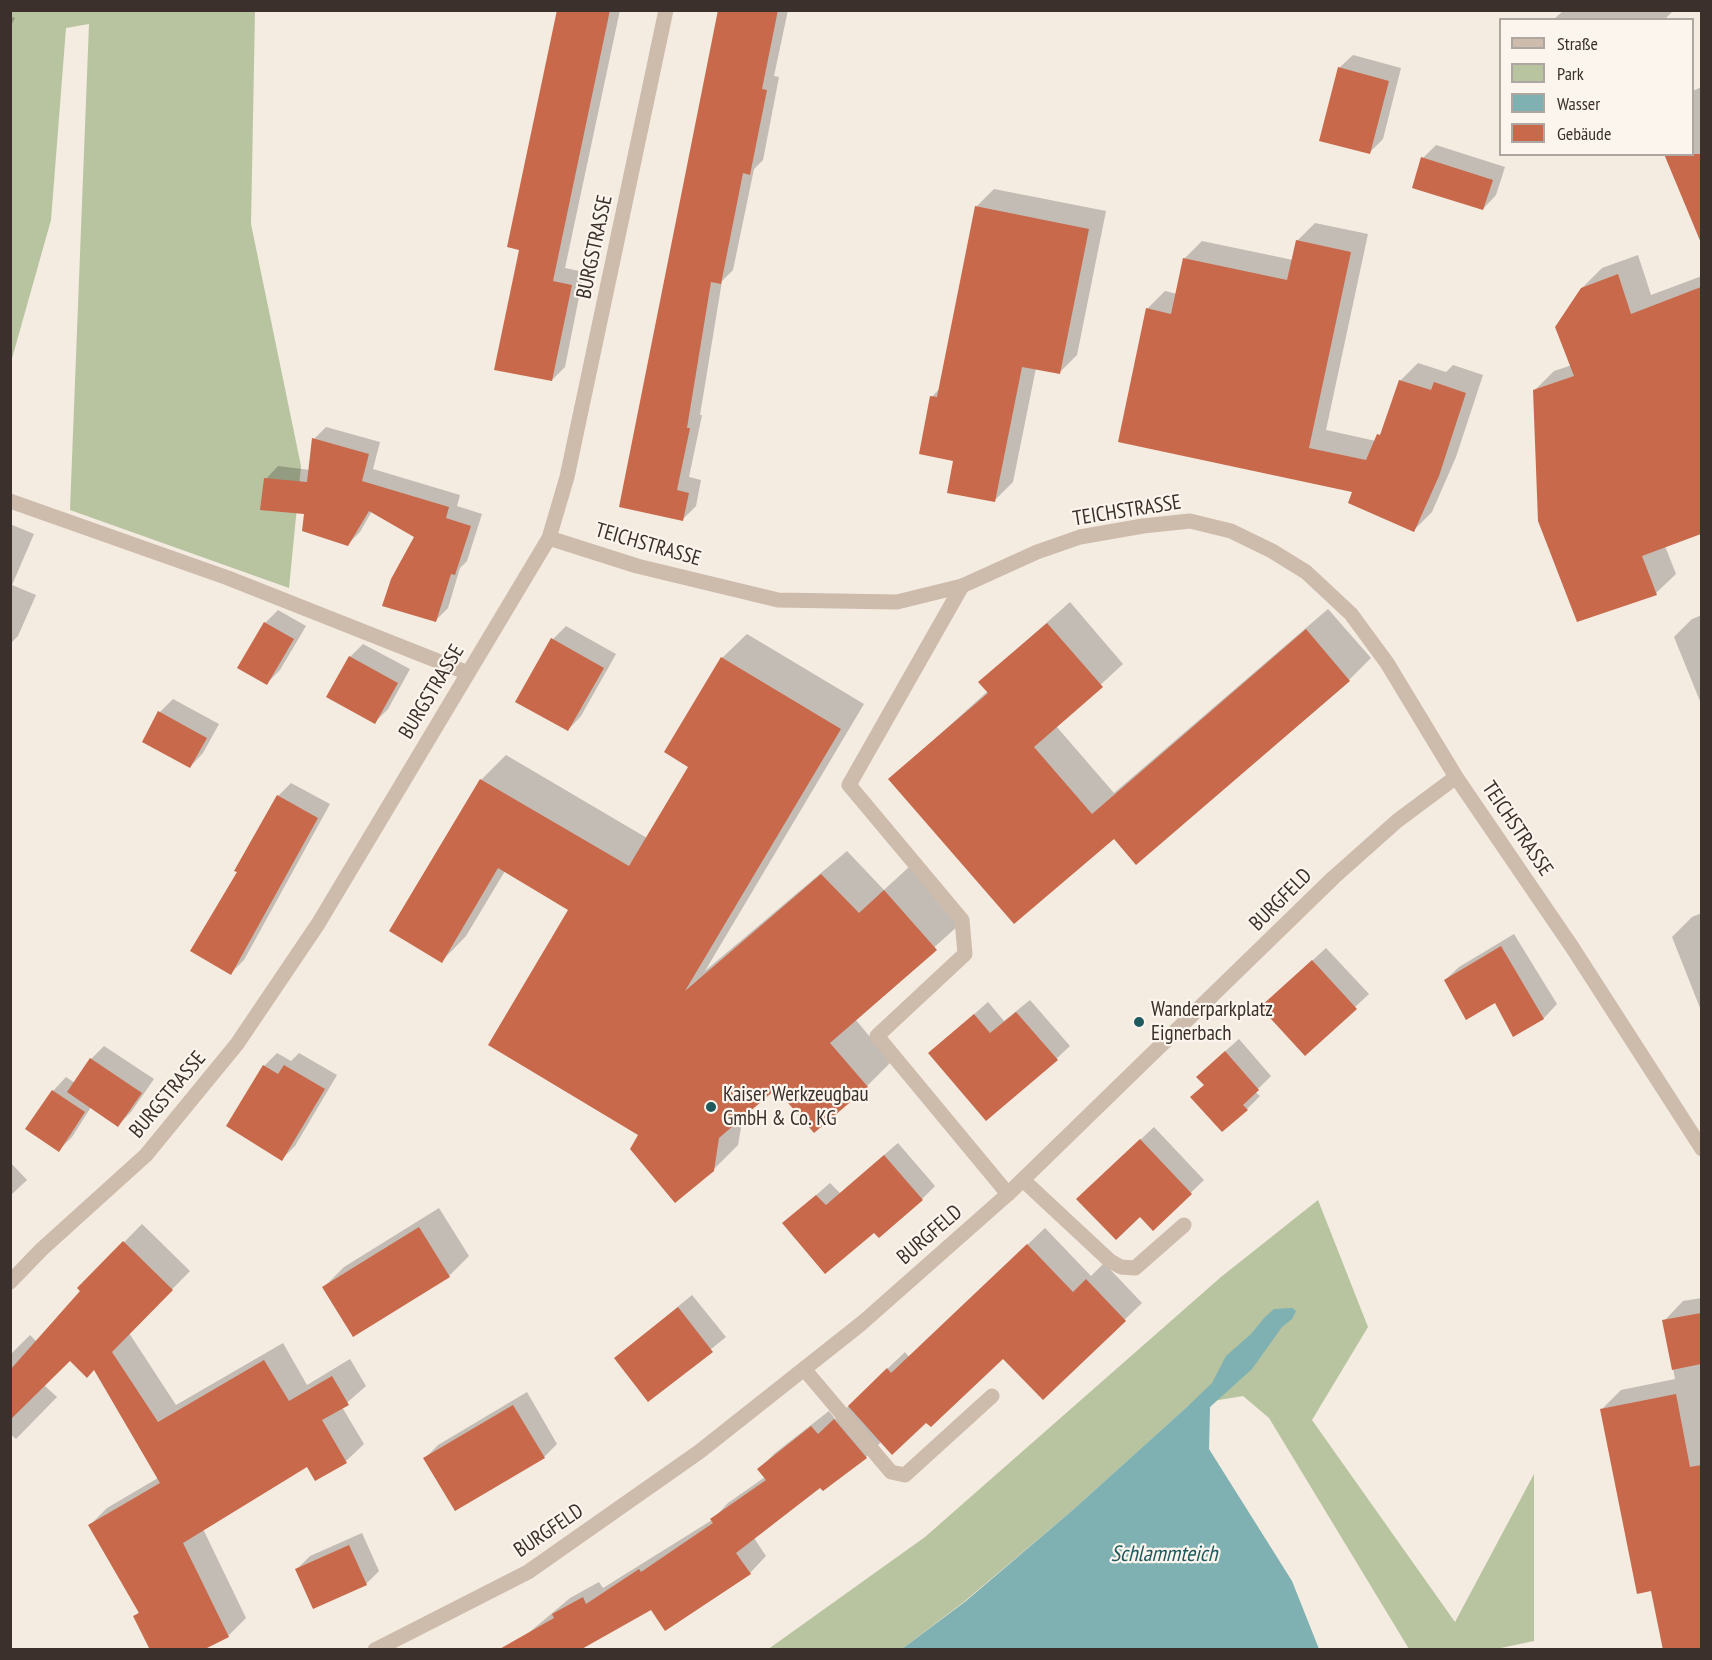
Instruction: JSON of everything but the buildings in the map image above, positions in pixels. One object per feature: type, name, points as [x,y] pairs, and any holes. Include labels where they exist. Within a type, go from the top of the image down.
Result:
[{"type":"street","name":"BURGSTRASSE","points":[[10,1282],[42,1249],[146,1155],[237,1044],[318,924],[549,538],[567,477],[666,10]]},
{"type":"street","points":[[10,501],[228,578],[468,673]]},
{"type":"street","name":"TEICHSTRASSE","points":[[549,538],[637,566],[778,600],[897,602],[962,586],[1037,552],[1080,537],[1190,521],[1231,531],[1306,572],[1351,614],[1408,696],[1456,777],[1572,947],[1701,1149]]},
{"type":"street","points":[[962,586],[849,785],[962,920],[965,954],[877,1036],[1008,1194]]},
{"type":"street","name":"BURGFELD","points":[[375,1650],[528,1572],[699,1452],[862,1323],[1023,1180],[1333,878],[1406,814],[1456,777]]},
{"type":"street","points":[[1023,1180],[1110,1262],[1121,1267],[1135,1268],[1184,1225]]},
{"type":"street","points":[[804,1369],[891,1472],[905,1475],[992,1396]]},
{"type":"green space","points":[[11,11],[255,11],[251,224],[301,466],[289,588],[70,510],[89,24],[66,28],[51,220],[11,362]]},
{"type":"green space","points":[[1318,1200],[1368,1327],[1312,1420],[1455,1622],[1534,1474],[1534,1641],[1496,1649],[1409,1649],[1269,1418],[1243,1396],[1189,1405],[1075,1508],[965,1601],[902,1649],[767,1650],[925,1537],[1221,1277]]},
{"type":"water","name":"Schlammteich","points":[[1292,1308],[1296,1311],[1292,1319],[1282,1327],[1252,1369],[1210,1407],[1209,1449],[1292,1581],[1319,1649],[902,1649],[966,1601],[1075,1508],[1189,1405],[1212,1383],[1226,1356],[1274,1309]]},
{"type":"place","name":"Wanderparkplatz Eignerbach","points":[[1139,1022]]},
{"type":"place","name":"Kaiser Werkzeugbau GmbH & Co. KG","points":[[711,1107]]}]
